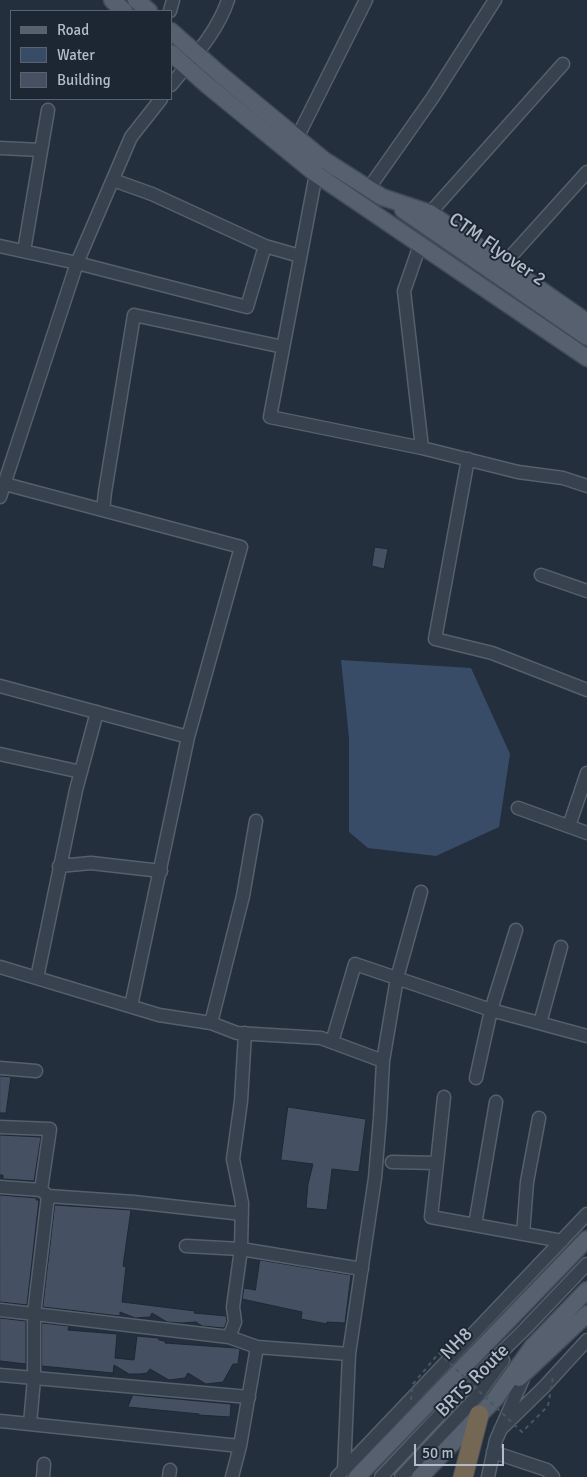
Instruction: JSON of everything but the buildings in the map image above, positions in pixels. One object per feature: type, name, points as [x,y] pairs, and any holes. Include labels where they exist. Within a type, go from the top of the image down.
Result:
[{"type":"highway","points":[[463,1477],[479,1415]]},
{"type":"main road","points":[[112,0],[123,10]]},
{"type":"main road","points":[[136,0],[148,10]]},
{"type":"main road","points":[[172,32],[191,60],[236,109],[292,144],[324,160],[376,192],[425,217],[503,264],[587,322]]},
{"type":"main road","points":[[172,54],[191,60],[243,94],[292,144],[316,174],[420,245],[584,350]]},
{"type":"main road","points":[[236,109],[243,94]]},
{"type":"main road","name":"CTM Flyover 2","points":[[425,217],[584,350]]},
{"type":"main road","name":"NH8","points":[[346,1475],[587,1239]]},
{"type":"main road","points":[[495,1399],[533,1346],[587,1290]]},
{"type":"main road","points":[[420,1477],[495,1399],[587,1314]]},
{"type":"street","points":[[172,85],[223,14],[228,0]]},
{"type":"street","points":[[292,144],[366,0]]},
{"type":"street","points":[[376,192],[433,97],[495,0]]},
{"type":"street","points":[[425,217],[563,64]]},
{"type":"street","points":[[0,496],[77,263],[131,137],[160,100]]},
{"type":"street","points":[[24,252],[48,110]]},
{"type":"street","points":[[0,148],[41,150]]},
{"type":"street","points":[[324,160],[316,174],[270,417],[422,448],[518,472],[563,478],[587,486]]},
{"type":"street","points":[[503,264],[587,172]]},
{"type":"street","points":[[113,180],[152,194],[265,246],[300,256]]},
{"type":"street","points":[[420,245],[404,291],[422,448]]},
{"type":"street","points":[[0,246],[77,263],[247,307],[265,246]]},
{"type":"street","points":[[104,510],[106,482],[134,315],[283,347]]},
{"type":"street","points":[[468,459],[435,639],[492,653],[587,690]]},
{"type":"street","points":[[5,484],[241,547],[188,736],[132,1006]]},
{"type":"street","points":[[541,575],[587,591]]},
{"type":"street","points":[[0,686],[188,736]]},
{"type":"street","points":[[37,978],[59,866],[97,712]]},
{"type":"street","points":[[0,754],[81,772]]},
{"type":"street","points":[[569,826],[587,773]]},
{"type":"street","points":[[518,808],[587,833]]},
{"type":"street","points":[[210,1023],[243,896],[256,821]]},
{"type":"street","points":[[59,866],[91,863],[160,871]]},
{"type":"street","points":[[346,1475],[349,1354],[375,1178],[383,1061],[397,978],[421,892]]},
{"type":"street","points":[[476,1078],[491,1010],[516,930]]},
{"type":"street","points":[[540,1024],[561,947]]},
{"type":"street","points":[[332,1042],[355,964],[491,1010],[587,1036]]},
{"type":"street","points":[[0,967],[159,1015],[210,1023],[237,1033],[321,1038],[383,1061]]},
{"type":"street","points":[[229,1337],[235,1322],[233,1307],[242,1214],[242,1203],[233,1159],[245,1033]]},
{"type":"street","points":[[0,1068],[36,1071]]},
{"type":"street","points":[[444,1097],[431,1217],[562,1241]]},
{"type":"street","points":[[475,1225],[496,1102]]},
{"type":"street","points":[[523,1234],[527,1182],[539,1118]]},
{"type":"street","points":[[0,1127],[50,1129],[34,1314],[34,1379],[30,1424]]},
{"type":"street","points":[[392,1162],[437,1163]]},
{"type":"street","points":[[0,1187],[242,1214]]},
{"type":"street","points":[[346,1475],[412,1400],[587,1214]]},
{"type":"street","points":[[186,1246],[240,1249],[362,1269]]},
{"type":"street","name":"BRTS Route","points":[[381,1477],[587,1264]]},
{"type":"street","points":[[0,1310],[229,1337],[257,1347],[349,1354]]},
{"type":"street","name":"BRTS Route","points":[[401,1477],[477,1396],[525,1329]]},
{"type":"street","points":[[500,1430],[587,1340]]},
{"type":"street","points":[[232,1477],[240,1446],[257,1347]]},
{"type":"street","points":[[488,1477],[496,1440],[526,1372]]},
{"type":"street","points":[[0,1375],[249,1397]]},
{"type":"street","points":[[0,1421],[240,1446]]},
{"type":"street","points":[[493,1452],[547,1470],[553,1477]]},
{"type":"path","points":[[412,1400],[413,1384],[439,1353],[522,1432],[548,1406],[553,1377]]},
{"type":"water","points":[[341,660],[471,668],[510,754],[499,827],[436,856],[368,848],[349,832],[349,738]]}]
